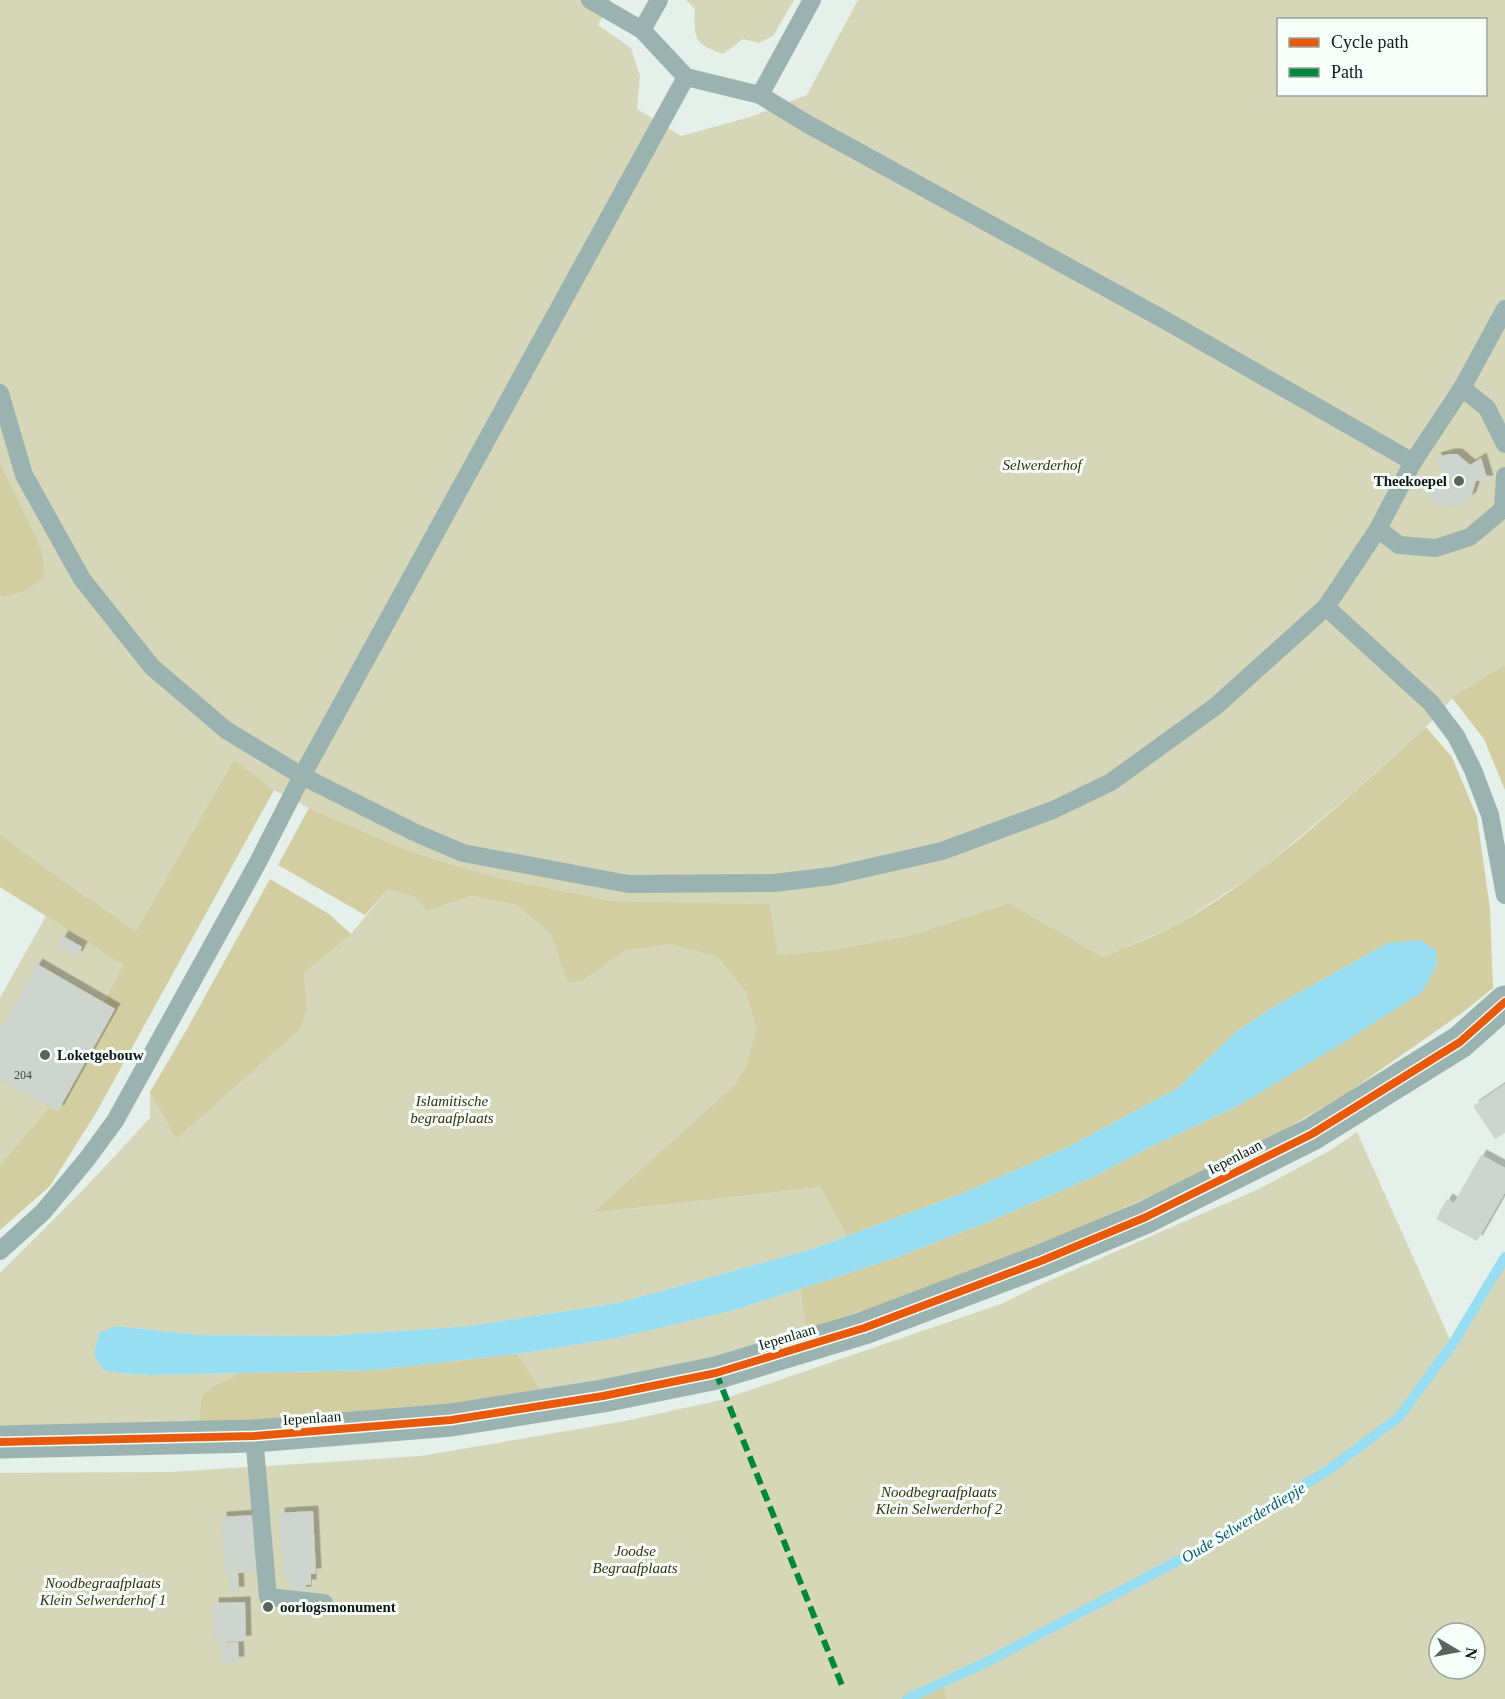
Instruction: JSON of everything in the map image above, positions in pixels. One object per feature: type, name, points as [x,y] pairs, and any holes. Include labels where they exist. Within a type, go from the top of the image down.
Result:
[{"type":"street","name":"Iepenlaan","points":[[0,1442],[254,1436],[451,1420],[603,1396],[716,1373],[864,1328],[1041,1261],[1146,1217],[1312,1134],[1460,1042],[1505,1002]]},
{"type":"lane","points":[[590,0],[642,30],[686,77],[760,94],[804,122],[1163,319],[1413,462]]},
{"type":"lane","points":[[642,30],[659,0]]},
{"type":"lane","points":[[760,94],[812,0]]},
{"type":"lane","points":[[0,1251],[43,1212],[115,1121],[686,77]]},
{"type":"lane","points":[[0,393],[24,475],[82,579],[152,666],[226,730],[302,776],[416,833],[463,853],[628,884],[774,883],[832,876],[942,851],[1053,810],[1111,782],[1216,706],[1326,607],[1378,529],[1413,462],[1462,388],[1505,309]]},
{"type":"lane","points":[[1462,388],[1487,408],[1505,444]]},
{"type":"lane","points":[[1378,529],[1399,545],[1436,548],[1470,537],[1504,509],[1505,476]]},
{"type":"lane","points":[[1326,607],[1431,703],[1456,736],[1473,770],[1490,815],[1505,895]]},
{"type":"lane","points":[[254,1436],[268,1596],[324,1603]]},
{"type":"green space","name":"Selwerderhof","points":[[0,0],[611,0],[598,25],[631,48],[640,76],[637,109],[681,136],[750,117],[807,95],[858,0],[1505,0],[1505,665],[1452,699],[1426,727],[1350,795],[1258,872],[1177,925],[1103,957],[1009,903],[912,935],[832,950],[778,955],[768,904],[613,901],[494,877],[409,851],[309,808],[274,790],[234,759],[136,931],[0,834],[0,596],[3,597],[0,463]]},
{"type":"green space","points":[[686,0],[794,0],[773,36],[759,43],[743,39],[723,54],[707,47],[698,39],[695,9]]},
{"type":"green space","name":"Islamitische begraafplaats","points":[[388,889],[414,897],[427,911],[471,896],[517,905],[551,935],[569,981],[582,981],[625,951],[670,944],[717,957],[746,992],[756,1030],[745,1068],[735,1085],[595,1213],[820,1187],[847,1236],[812,1249],[618,1303],[470,1326],[327,1336],[200,1335],[114,1326],[119,1373],[150,1375],[240,1373],[213,1386],[202,1395],[198,1426],[0,1429],[0,1273],[83,1190],[150,1118],[150,1092],[176,1139],[307,1009],[304,973],[351,934]]},
{"type":"green space","points":[[46,916],[123,965],[102,1003],[114,1011],[58,1113],[48,1108],[0,1165],[0,998]]},
{"type":"green space","points":[[1357,1132],[1452,1344],[1505,1257],[1505,1699],[947,1699],[943,1683],[907,1699],[0,1699],[0,1473],[170,1472],[421,1456],[625,1421],[721,1400],[1001,1304],[1261,1188],[1331,1150]]},
{"type":"green space","points":[[800,1289],[806,1329],[723,1357],[544,1394],[517,1354],[617,1338],[735,1310]]},
{"type":"shaded area","points":[[0,463],[41,549],[45,577],[25,591],[3,597],[0,596]]},
{"type":"shaded area","points":[[1505,665],[1505,790],[1484,739],[1452,698]]},
{"type":"shaded area","points":[[1426,727],[1452,757],[1477,817],[1490,909],[1493,988],[1462,1013],[1343,1096],[1224,1164],[961,1279],[806,1329],[800,1289],[895,1258],[993,1220],[1093,1177],[1152,1146],[1238,1106],[1430,976],[1437,964],[1388,943],[1275,1006],[1237,1031],[1178,1088],[1068,1147],[963,1193],[847,1236],[820,1187],[593,1213],[735,1085],[745,1068],[756,1030],[746,992],[717,957],[670,944],[625,951],[582,981],[568,982],[551,935],[517,905],[471,896],[427,911],[414,897],[388,889],[365,915],[278,865],[309,808],[409,851],[494,877],[613,901],[769,904],[778,955],[832,950],[912,935],[1009,903],[1103,957],[1178,924],[1245,881],[1307,832]]},
{"type":"shaded area","points":[[234,759],[274,790],[96,1113],[50,1186],[0,1230],[0,1165],[49,1107],[58,1112],[114,1011],[102,1004],[123,965],[0,887],[0,834],[136,931]]},
{"type":"shaded area","points":[[270,879],[329,914],[351,934],[304,973],[307,1009],[300,1029],[176,1139],[150,1092]]},
{"type":"shaded area","points":[[517,1354],[544,1394],[474,1405],[198,1426],[202,1395],[213,1386],[240,1373],[374,1370]]},
{"type":"shaded area","points":[[943,1682],[947,1699],[907,1699]]},
{"type":"water","points":[[1420,940],[1436,950],[1437,964],[1422,992],[1238,1106],[1152,1146],[1093,1177],[993,1220],[895,1258],[735,1310],[617,1338],[517,1354],[374,1370],[150,1375],[103,1370],[94,1355],[99,1333],[115,1326],[200,1335],[327,1336],[470,1326],[618,1303],[812,1249],[963,1193],[1068,1147],[1178,1088],[1237,1031],[1275,1006],[1388,943]]},
{"type":"building","name":"Theekoepel","points":[[1457,454],[1470,465],[1481,458],[1488,481],[1476,481],[1471,497],[1462,504],[1448,507],[1433,502],[1423,487],[1439,484],[1443,472],[1435,458]]},
{"type":"building","points":[[63,936],[82,947],[77,957],[57,946]]},
{"type":"building","name":"Loketgebouw","points":[[37,964],[115,1009],[58,1111],[0,1080],[0,1030]]},
{"type":"building","points":[[1505,1084],[1505,1133],[1495,1139],[1473,1106]]},
{"type":"building","points":[[1481,1155],[1505,1168],[1505,1192],[1477,1241],[1436,1219],[1447,1199],[1454,1203]]},
{"type":"building","points":[[313,1511],[316,1574],[311,1574],[311,1585],[306,1585],[306,1592],[294,1593],[294,1585],[290,1586],[289,1576],[283,1576],[279,1513]]},
{"type":"building","points":[[254,1515],[258,1572],[238,1573],[239,1592],[229,1592],[230,1574],[225,1574],[221,1517]]},
{"type":"building","points":[[245,1602],[246,1641],[214,1642],[213,1603]]},
{"type":"building","points":[[238,1642],[239,1662],[221,1663],[221,1643]]},
{"type":"waterway","name":"Oude Selwerderdiepje","points":[[907,1699],[989,1661],[1204,1547],[1327,1471],[1399,1417],[1452,1345],[1505,1257]]},
{"type":"marked path","points":[[716,1373],[843,1688]]},
{"type":"cycle path","points":[[0,1442],[254,1436],[451,1420],[603,1396],[716,1373],[864,1328],[1041,1261],[1146,1217],[1312,1134],[1460,1042],[1505,1002]]},
{"type":"place","name":"Theekoepel","points":[[1459,481]]},
{"type":"place","name":"Loketgebouw","points":[[45,1055]]},
{"type":"place","name":"oorlogsmonument","points":[[268,1607]]},
{"type":"park label","name":"Noodbegraafplaats Klein Selwerderhof 2","points":[[939,1500]]},
{"type":"park label","name":"Joodse Begraafplaats","points":[[635,1560]]},
{"type":"park label","name":"Noodbegraafplaats Klein Selwerderhof 1","points":[[103,1592]]}]
